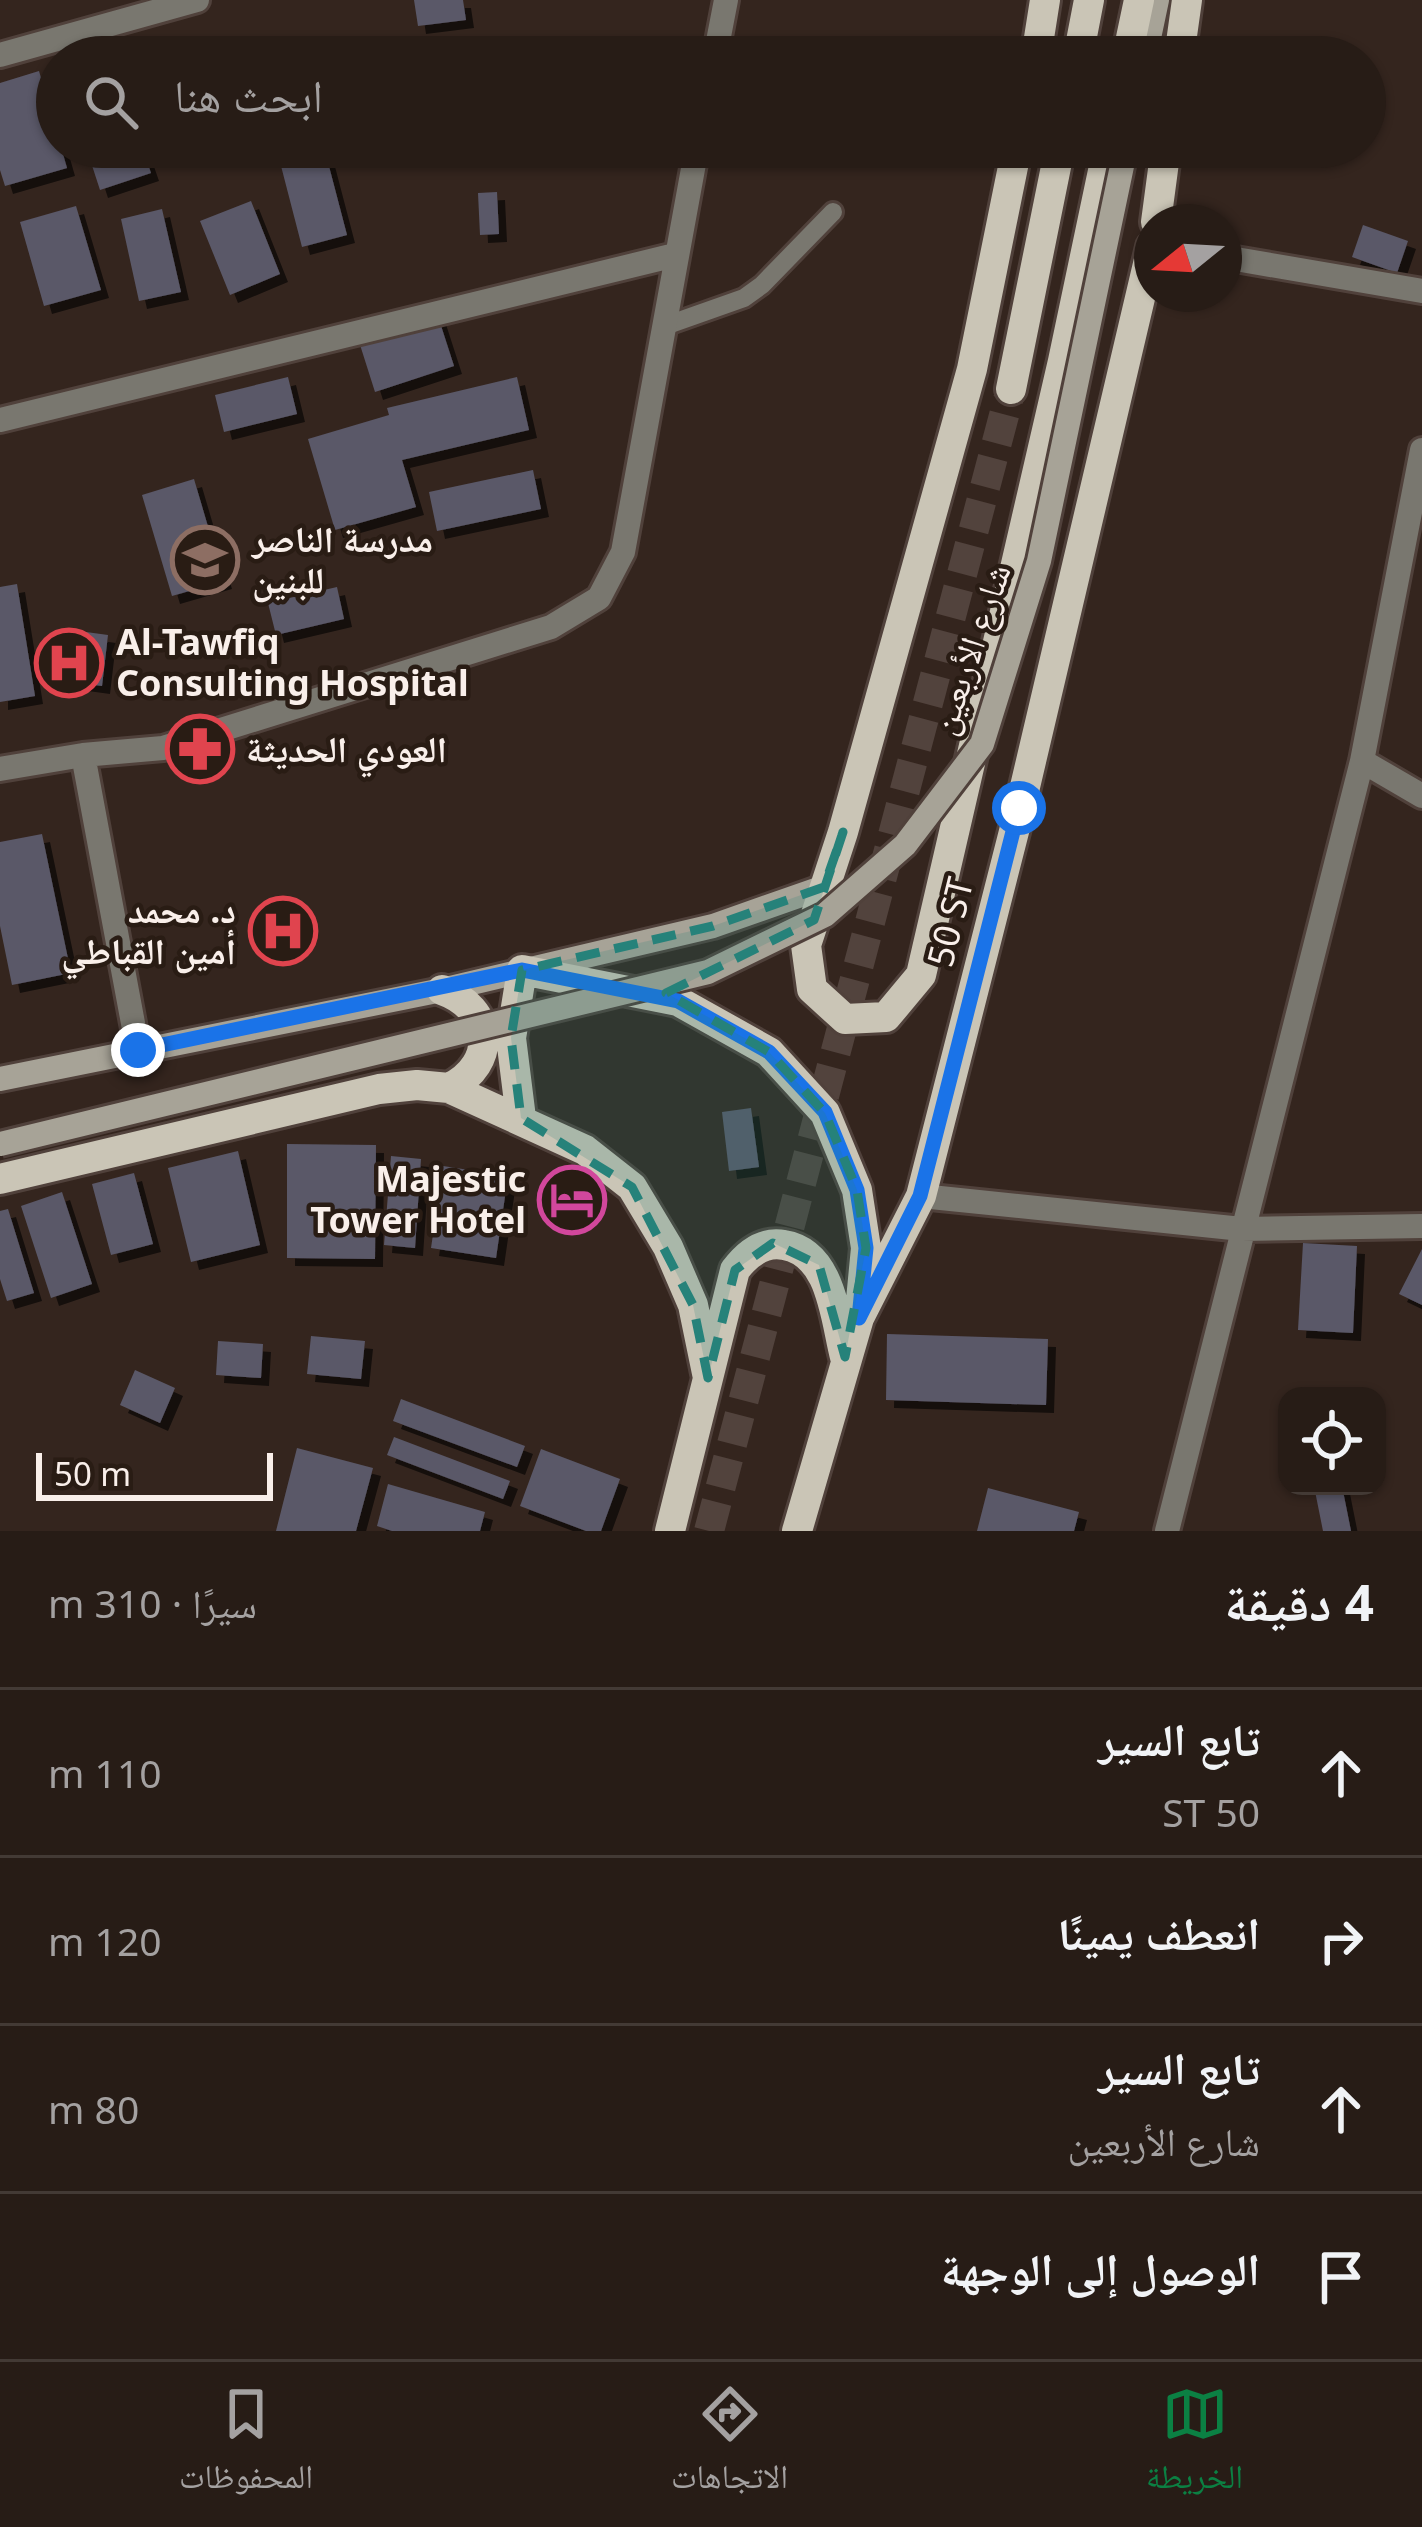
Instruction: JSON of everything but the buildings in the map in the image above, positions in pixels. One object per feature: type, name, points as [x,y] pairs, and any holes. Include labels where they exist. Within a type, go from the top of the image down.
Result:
[{"type":"main road","points":[[1039,36],[1045,0]]},
{"type":"main road","points":[[1082,36],[1089,0]]},
{"type":"main road","points":[[1131,36],[1139,0]]},
{"type":"main road","points":[[1149,36],[1157,0]]},
{"type":"main road","points":[[1182,36],[1187,0]]},
{"type":"main road","points":[[1013,168],[972,369],[843,832],[806,945],[812,988],[845,1019],[886,1017],[921,975],[1104,168]]},
{"type":"main road","points":[[1011,388],[1056,168]]},
{"type":"main road","name":"شارع الأربعين","points":[[0,1144],[708,972],[825,915],[905,844],[982,744],[1039,561],[1122,168]]},
{"type":"main road","points":[[1158,204],[1163,168]]},
{"type":"main road","name":"50 ST","points":[[796,1531],[859,1318],[920,1196],[1019,808],[1137,312]]},
{"type":"main road","points":[[0,1079],[442,990],[713,926],[824,887],[843,832]]},
{"type":"main road","points":[[521,1118],[511,1038],[522,970]]},
{"type":"main road","points":[[522,970],[678,1001],[769,1052],[825,1112],[857,1190],[866,1248],[859,1318]]},
{"type":"main road","points":[[442,990],[470,1005],[484,1036],[476,1068],[449,1088]]},
{"type":"main road","points":[[0,1179],[379,1089],[449,1088],[585,1150],[632,1187],[668,1247],[693,1305],[708,1378]]},
{"type":"main road","points":[[670,1531],[735,1270],[747,1254],[773,1243],[800,1247],[820,1265],[845,1357]]},
{"type":"street","points":[[68,36],[197,0]]},
{"type":"street","points":[[719,36],[726,0]]},
{"type":"street","points":[[0,55],[36,45]]},
{"type":"street","points":[[0,769],[163,748],[551,627],[599,598],[623,552],[693,168]]},
{"type":"street","points":[[0,420],[675,255]]},
{"type":"street","points":[[1242,260],[1422,291]]},
{"type":"street","points":[[1167,1531],[1362,760],[1422,450]]},
{"type":"street","points":[[82,755],[138,1050]]},
{"type":"street","points":[[1362,760],[1422,796]]},
{"type":"street","points":[[920,1196],[1242,1229],[1422,1226]]},
{"type":"lane","points":[[662,327],[744,298],[833,212]]},
{"type":"highlighted area","points":[[843,832],[814,920],[666,993],[769,1052],[825,1113],[857,1190],[866,1248],[845,1357],[819,1265],[773,1243],[735,1270],[708,1378],[693,1305],[632,1187],[521,1118],[511,1038],[522,970],[713,926],[824,887]]},
{"type":"tunnel","points":[[709,1531],[1011,389]]},
{"type":"place","name":"مدرسة الناصر للبنين","points":[[205,560]]},
{"type":"place","name":"Al-Tawfiq Consulting Hospital","points":[[69,663]]},
{"type":"place","name":"العودي الحديثة","points":[[200,749]]},
{"type":"place","name":"د. محمد أمين القباطي","points":[[283,931]]},
{"type":"place","name":"Majestic Tower Hotel","points":[[572,1200]]},
{"type":"route","points":[[138,1050],[522,970],[678,1001],[769,1052],[825,1112],[857,1190],[866,1248],[859,1318],[920,1196],[1019,808]]}]
